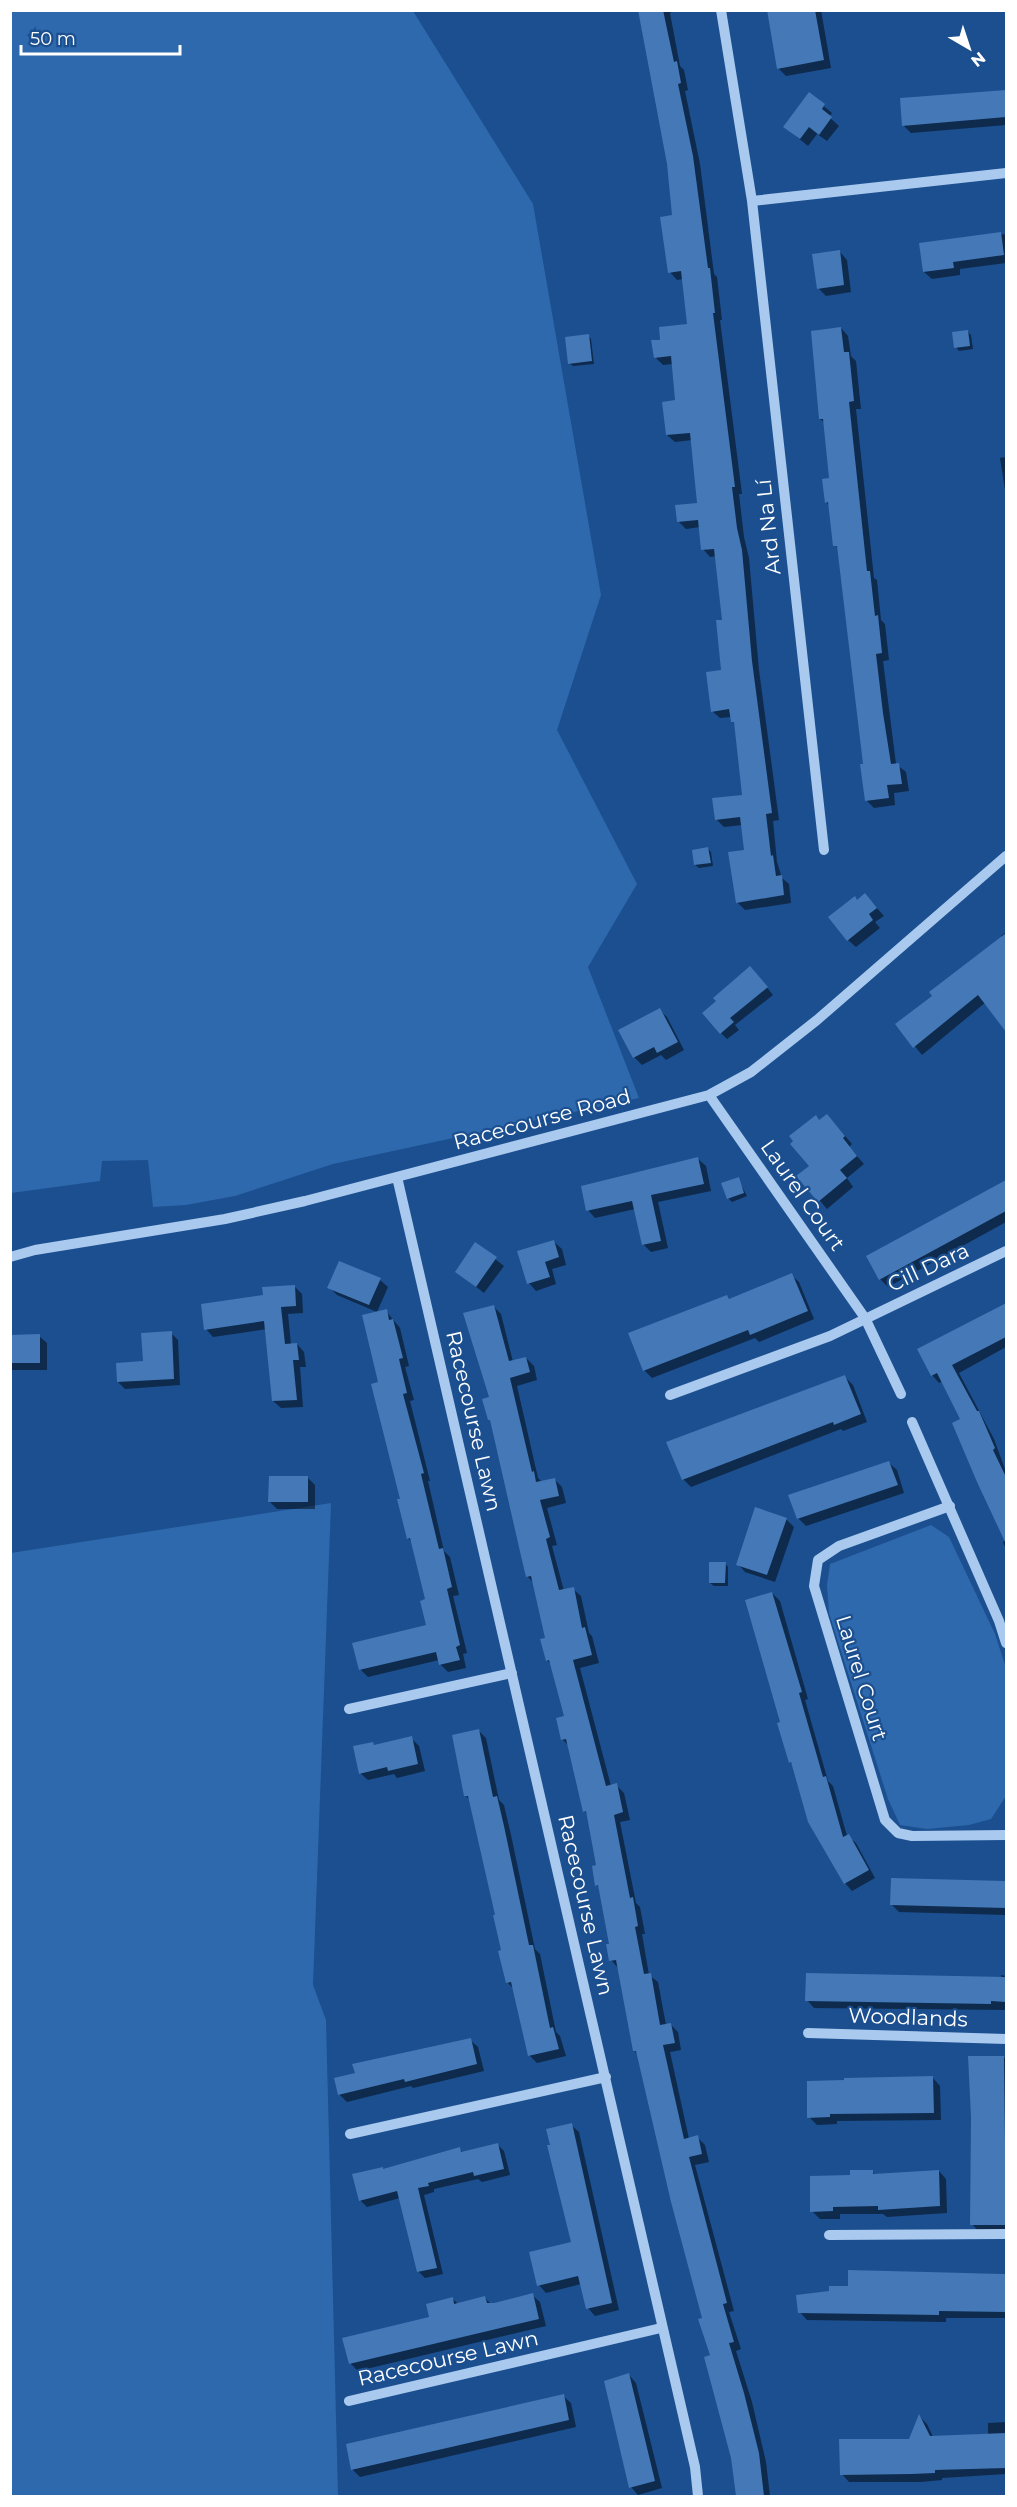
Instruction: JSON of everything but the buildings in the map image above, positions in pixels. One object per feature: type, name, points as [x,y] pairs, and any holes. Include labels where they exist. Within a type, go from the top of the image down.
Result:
[{"type":"street","name":"Ard Na Lí","points":[[721,10],[752,201],[824,850]]},
{"type":"street","points":[[752,201],[1006,174]]},
{"type":"street","name":"Racecourse Road","points":[[10,1257],[35,1250],[225,1219],[397,1177],[709,1095],[751,1072],[808,1027],[1006,856]]},
{"type":"street","name":"Laurel Court","points":[[709,1095],[865,1318],[901,1394]]},
{"type":"street","name":"Racecourse Lawn","points":[[397,1177],[606,2077],[661,2328],[695,2467],[698,2496]]},
{"type":"street","name":"Cill Dara","points":[[865,1318],[1006,1251]]},
{"type":"street","points":[[670,1395],[830,1336],[865,1318]]},
{"type":"street","points":[[912,1422],[999,1621],[1006,1643]]},
{"type":"street","name":"Laurel Court","points":[[950,1506],[839,1546],[819,1560],[814,1586],[885,1821],[897,1833],[912,1836],[1006,1835]]},
{"type":"street","points":[[349,1709],[512,1673]]},
{"type":"street","name":"Woodlands","points":[[808,2034],[1006,2039]]},
{"type":"street","points":[[350,2134],[606,2077]]},
{"type":"street","points":[[829,2235],[1006,2234]]},
{"type":"street","name":"Racecourse Lawn","points":[[349,2401],[661,2328]]},
{"type":"shaded area","points":[[10,11],[413,11],[533,204],[601,595],[557,730],[637,884],[588,967],[639,1098],[333,1164],[235,1196],[186,1205],[153,1207],[148,1160],[102,1161],[100,1181],[11,1193]]},
{"type":"shaded area","points":[[331,1503],[313,1985],[326,2020],[338,2496],[11,2496],[11,1553]]},
{"type":"shaded area","points":[[931,1525],[949,1537],[995,1634],[1006,1668],[1006,1796],[991,1819],[969,1825],[927,1829],[900,1825],[888,1799],[829,1613],[827,1585],[830,1564]]}]
